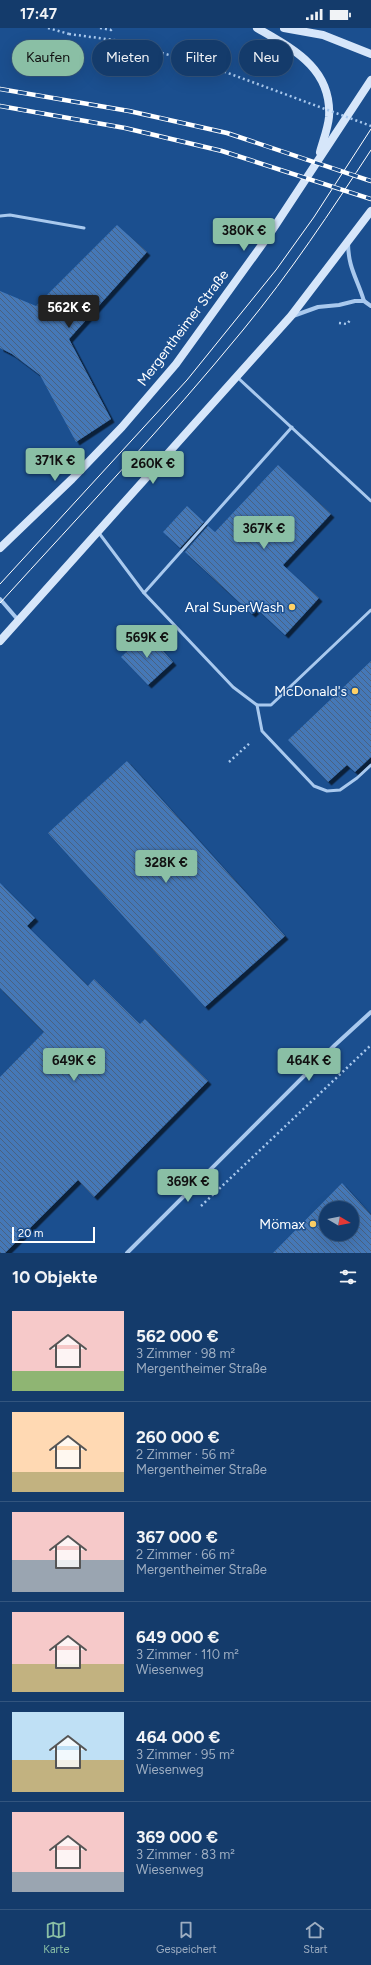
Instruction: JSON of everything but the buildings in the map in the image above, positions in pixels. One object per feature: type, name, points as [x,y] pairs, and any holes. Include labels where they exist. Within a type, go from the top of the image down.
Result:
[{"type":"main road","points":[[257,28],[291,48],[313,66],[326,88],[329,117],[319,158]]},
{"type":"main road","points":[[284,28],[322,35],[371,54]]},
{"type":"main road","name":"Mergentheimer Straße","points":[[0,548],[72,479],[122,427],[176,364],[269,235],[371,80]]},
{"type":"main road","points":[[355,232],[371,206]]},
{"type":"main road","points":[[0,641],[291,316],[371,210]]},
{"type":"street","points":[[348,241],[348,258],[353,276],[364,301],[371,306]]},
{"type":"street","points":[[291,316],[318,307],[364,301]]},
{"type":"street","points":[[0,599],[19,621]]},
{"type":"street","points":[[128,1253],[329,1051],[371,1012]]},
{"type":"lane","points":[[0,216],[10,214],[84,228]]},
{"type":"lane","points":[[236,376],[371,501]]},
{"type":"lane","points":[[144,593],[292,427]]},
{"type":"lane","points":[[98,531],[144,593],[233,687],[257,705],[271,705],[371,610]]},
{"type":"lane","points":[[257,705],[262,731],[314,786],[326,791],[340,790],[357,778],[371,765]]},
{"type":"path","points":[[48,28],[69,34],[121,41],[216,69],[371,126]]},
{"type":"path","points":[[100,28],[110,30],[113,28]]},
{"type":"path","points":[[229,762],[253,740]]},
{"type":"path","points":[[196,1210],[371,1045]]},
{"type":"tram line","points":[[0,584],[187,380],[276,270],[314,217],[371,129]]},
{"type":"tram line","points":[[0,603],[154,434],[243,330],[294,264],[371,150]]},
{"type":"railway","points":[[0,89],[129,111],[227,133],[371,181]]},
{"type":"railway","points":[[0,106],[125,128],[222,151],[371,199]]},
{"type":"place","name":"Aral SuperWash","points":[[292,607]]},
{"type":"place","name":"McDonald's","points":[[355,691]]},
{"type":"place","name":"Mömax","points":[[313,1224]]}]
